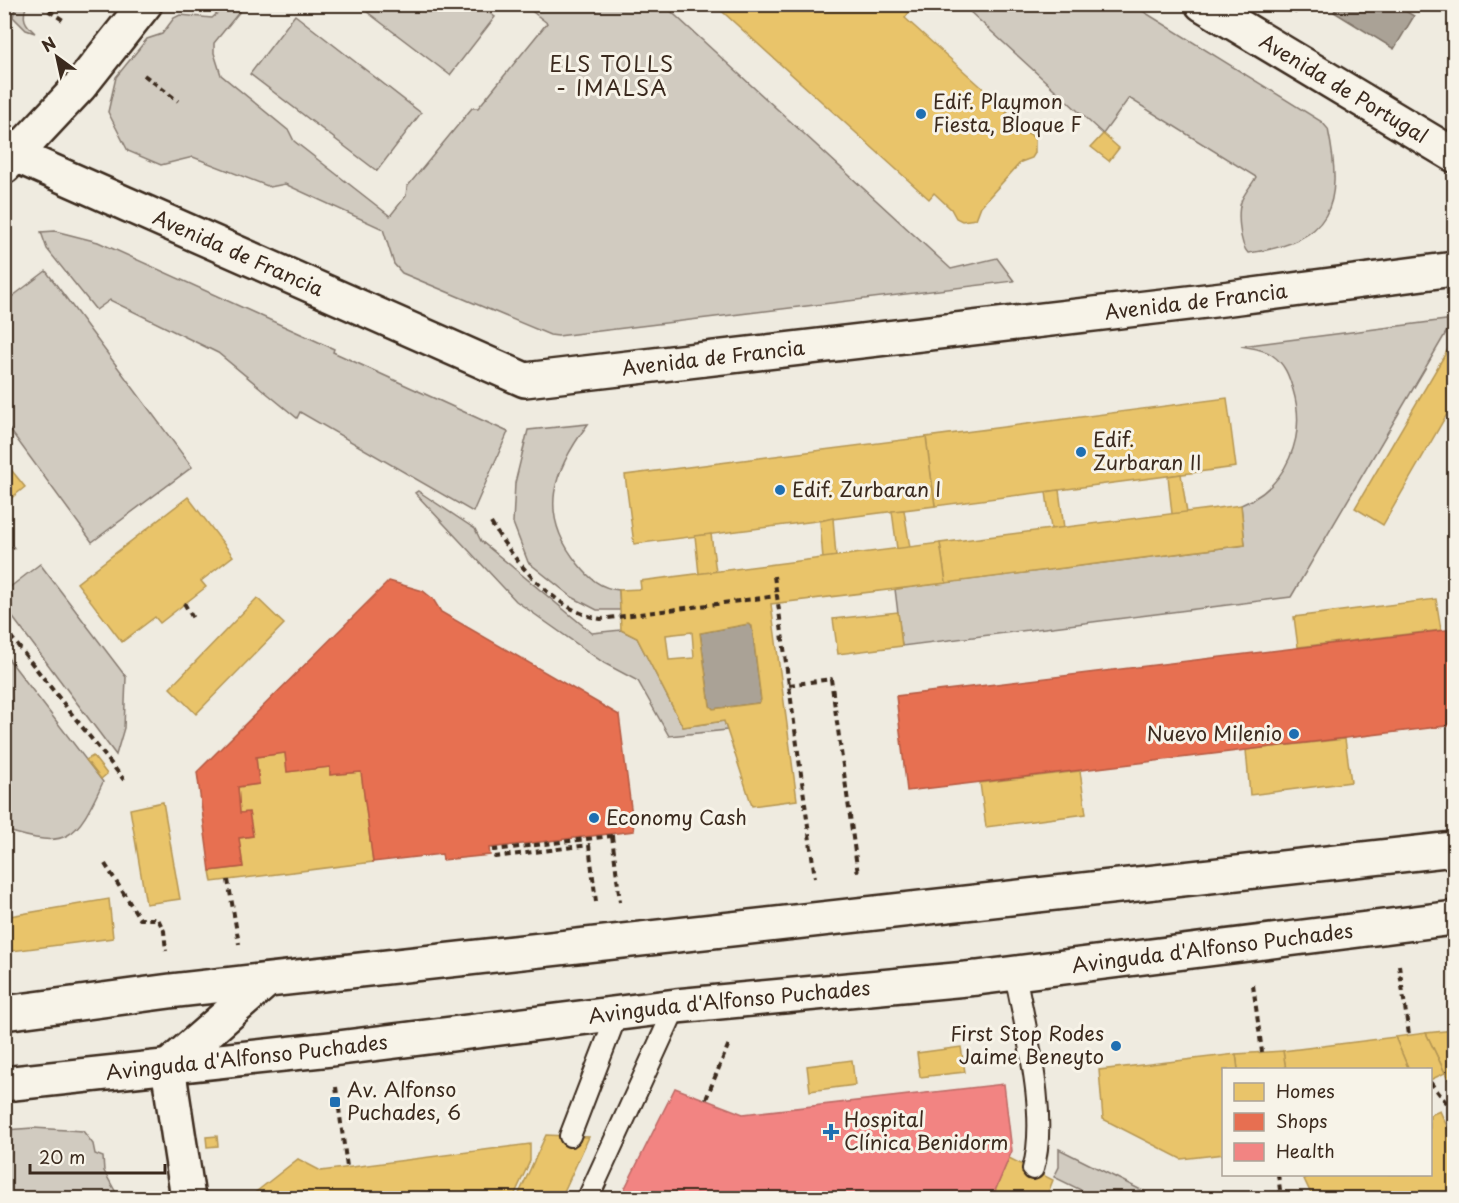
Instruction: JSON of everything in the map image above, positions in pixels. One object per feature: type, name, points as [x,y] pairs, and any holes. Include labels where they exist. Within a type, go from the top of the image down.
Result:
[{"type":"main road","points":[[9,158],[80,86],[145,4]]},
{"type":"main road","name":"Avenida de Portugal","points":[[1202,4],[1455,155]]},
{"type":"main road","name":"Avenida de Francia","points":[[9,158],[525,381],[1222,299],[1455,269]]},
{"type":"main road","points":[[4,1013],[170,991],[821,921],[1455,849]]},
{"type":"main road","name":"Avinguda d'Alfonso Puchades","points":[[4,1084],[331,1049],[676,1006],[1015,973],[1455,918]]},
{"type":"main road","points":[[188,1198],[168,1067],[255,982]]},
{"type":"lane","points":[[1015,973],[1034,1079],[1039,1148],[1033,1169]]},
{"type":"lane","points":[[588,1198],[676,1006]]},
{"type":"lane","points":[[570,1136],[617,1014]]},
{"type":"path","points":[[45,4],[43,8],[63,20]]},
{"type":"path","points":[[144,75],[178,101]]},
{"type":"path","points":[[491,523],[510,554],[534,577],[581,615],[601,619],[777,596]]},
{"type":"path","points":[[4,555],[14,547]]},
{"type":"path","points":[[774,576],[821,921]]},
{"type":"path","points":[[184,603],[194,620]]},
{"type":"path","points":[[4,628],[124,780]]},
{"type":"path","points":[[789,685],[831,679],[864,915]]},
{"type":"path","points":[[612,834],[613,943],[589,845],[495,857],[494,850],[612,834]]},
{"type":"path","points":[[105,864],[140,920],[158,919],[164,931],[170,991]]},
{"type":"path","points":[[228,880],[255,982]]},
{"type":"path","points":[[1394,926],[1409,1035]]},
{"type":"path","points":[[1248,944],[1262,1052]]},
{"type":"path","points":[[706,1099],[748,999]]},
{"type":"path","points":[[331,1049],[347,1167]]},
{"type":"path","points":[[1432,1083],[1450,1107]]},
{"type":"path","points":[[1278,1176],[1281,1198]]},
{"type":"shaded area","points":[[16,4],[27,5],[25,20],[35,33],[26,30],[13,17]]},
{"type":"shaded area","points":[[575,4],[664,5],[951,269],[997,258],[1014,281],[558,336],[550,335],[402,273],[394,264],[383,229],[285,184],[270,187],[193,157],[161,165],[128,151],[108,112],[116,77],[147,39],[162,34],[174,18],[180,15],[212,18],[227,5],[245,5],[214,43],[214,53],[221,75],[289,131],[294,141],[390,216],[406,196],[407,187],[472,108],[478,108],[547,23],[524,5],[569,5],[572,7]]},
{"type":"shaded area","points":[[973,4],[1133,5],[1322,122],[1328,129],[1334,179],[1332,199],[1326,216],[1314,229],[1298,240],[1276,248],[1248,253],[1241,237],[1240,207],[1256,177],[1129,98],[1103,134],[968,10]]},
{"type":"shaded area","points":[[1339,4],[1395,5],[1414,16],[1394,49],[1334,12]]},
{"type":"shaded area","points":[[358,5],[478,5],[495,17],[450,75]]},
{"type":"shaded area","points":[[295,15],[421,113],[377,171],[250,74]]},
{"type":"shaded area","points":[[55,231],[98,242],[334,349],[333,352],[508,432],[473,512],[300,412],[297,418],[218,353],[110,300],[96,310],[47,249],[41,232]]},
{"type":"shaded area","points":[[46,271],[192,467],[92,542],[5,423],[5,302]]},
{"type":"shaded area","points":[[1454,319],[1291,597],[902,646],[895,589],[1245,545],[1241,505],[1257,497],[1270,486],[1290,458],[1295,442],[1297,407],[1288,375],[1283,366],[1269,353],[1241,346]]},
{"type":"shaded area","points":[[588,424],[576,441],[559,476],[554,493],[557,528],[565,546],[587,574],[606,587],[619,590],[620,610],[597,610],[572,597],[528,562],[513,523],[515,483],[528,430]]},
{"type":"shaded area","points":[[418,491],[475,529],[481,541],[592,633],[621,630],[637,638],[683,727],[724,721],[727,730],[669,736],[638,681],[604,663],[516,601],[415,493]]},
{"type":"shaded area","points":[[40,564],[126,677],[124,728],[116,755],[5,607],[5,591]]},
{"type":"shaded area","points":[[748,624],[752,626],[761,700],[759,703],[713,709],[710,706],[700,633]]},
{"type":"shaded area","points":[[4,653],[103,782],[94,802],[77,828],[57,839],[43,839],[5,830]]},
{"type":"shaded area","points":[[33,1128],[83,1131],[93,1144],[95,1154],[103,1157],[104,1171],[119,1198],[5,1198],[5,1130]]},
{"type":"shaded area","points":[[1059,1149],[1157,1198],[1097,1198],[1054,1177],[1059,1167]]},
{"type":"building: Homes","name":"Edif. Playmon Fiesta, Bloque F","points":[[714,4],[915,4],[905,18],[1008,111],[1004,117],[1035,139],[1035,153],[1032,158],[1021,162],[981,206],[976,219],[962,221],[956,218],[951,209],[934,193],[929,199]]},
{"type":"building: Homes","points":[[1103,134],[1119,148],[1109,161],[1091,147]]},
{"type":"building: Homes","points":[[1454,339],[1454,402],[1383,525],[1355,508]]},
{"type":"building: Homes","name":"Edif. Zurbaran II","points":[[1227,398],[1236,467],[935,506],[926,437]]},
{"type":"building: Homes","name":"Edif. Zurbaran I","points":[[926,437],[935,506],[634,544],[625,475]]},
{"type":"building: Homes","points":[[4,461],[25,487],[4,504]]},
{"type":"building: Homes","points":[[1181,474],[1187,513],[1172,514],[1168,476]]},
{"type":"building: Homes","points":[[1059,490],[1064,528],[1051,529],[1046,492]]},
{"type":"building: Homes","points":[[188,497],[233,556],[201,581],[206,587],[160,623],[155,617],[122,642],[77,583]]},
{"type":"building: Homes","points":[[1241,505],[1245,545],[946,583],[940,543]]},
{"type":"building: Homes","points":[[904,510],[910,548],[897,549],[892,511]]},
{"type":"building: Homes","points":[[1454,514],[1454,579],[1447,515]]},
{"type":"building: Homes","points":[[833,518],[836,557],[823,559],[820,521]]},
{"type":"building: Homes","points":[[711,534],[716,572],[699,574],[695,536]]},
{"type":"building: Homes","points":[[940,543],[946,583],[771,604],[797,800],[752,806],[724,721],[683,727],[637,638],[621,630],[619,590],[641,589],[640,581]],"holes":[[[748,624],[752,626],[761,700],[759,703],[713,709],[710,706],[700,633]],[[692,632],[694,658],[669,660],[666,635]]]},
{"type":"building: Homes","points":[[257,598],[284,624],[196,714],[170,688]]},
{"type":"building: Homes","points":[[1436,599],[1441,630],[1298,647],[1294,617]]},
{"type":"building: Homes","points":[[898,612],[902,646],[838,654],[833,619]]},
{"type":"building: Homes","points":[[1345,739],[1351,782],[1250,795],[1246,750]]},
{"type":"building: Homes","points":[[285,753],[287,772],[330,767],[330,775],[361,772],[373,862],[212,882],[210,871],[243,867],[239,838],[253,836],[249,812],[240,813],[238,787],[259,784],[256,757]]},
{"type":"building: Homes","points":[[93,756],[107,774],[101,779],[86,760]]},
{"type":"building: Homes","points":[[1080,771],[1086,814],[986,827],[980,783]]},
{"type":"building: Homes","points":[[163,802],[180,899],[146,904],[130,809]]},
{"type":"building: Homes","points":[[109,899],[113,938],[4,952],[4,917]]},
{"type":"building: Homes","points":[[1454,1030],[1454,1091],[1426,1033]]},
{"type":"building: Homes","points":[[1426,1033],[1445,1073],[1432,1079],[1432,1068],[1408,1068],[1395,1037]]},
{"type":"building: Homes","points":[[1395,1037],[1408,1068],[1286,1068],[1283,1051]]},
{"type":"building: Homes","points":[[961,1047],[965,1072],[920,1077],[917,1053]]},
{"type":"building: Homes","points":[[1283,1051],[1286,1068],[1238,1068],[1236,1054]]},
{"type":"building: Homes","points":[[1236,1054],[1238,1068],[1222,1068],[1222,1154],[1181,1159],[1103,1119],[1099,1070]]},
{"type":"building: Homes","points":[[852,1060],[855,1085],[810,1091],[807,1066]]},
{"type":"building: Homes","points":[[1440,1111],[1454,1142],[1454,1198],[1313,1198],[1304,1179],[1309,1176],[1432,1176],[1432,1114]]},
{"type":"building: Homes","points":[[546,1135],[589,1137],[561,1198],[517,1198]]},
{"type":"building: Homes","points":[[217,1136],[218,1146],[207,1147],[206,1137]]},
{"type":"building: Homes","points":[[530,1144],[530,1161],[513,1198],[252,1198],[252,1195],[298,1159],[321,1171]]},
{"type":"building: Homes","points":[[1009,1158],[1053,1180],[1046,1198],[992,1198]]},
{"type":"building: Shops","points":[[389,581],[423,591],[433,599],[441,612],[619,715],[634,831],[489,848],[490,855],[443,860],[442,854],[373,862],[361,772],[330,775],[330,767],[287,772],[285,753],[256,757],[259,784],[238,787],[240,813],[249,812],[253,836],[239,838],[243,867],[210,871],[197,772]]},
{"type":"building: Shops","points":[[1454,629],[1454,725],[907,791],[896,696]]},
{"type":"building: Health","name":"Hospital Clínica Benidorm","points":[[1004,1084],[1012,1151],[992,1198],[620,1198],[675,1088],[743,1114]]},
{"type":"place","name":"Edif. Playmon Fiesta, Bloque F","points":[[921,114]]},
{"type":"place","name":"Edif. Zurbaran II","points":[[1081,452]]},
{"type":"place","name":"Edif. Zurbaran I","points":[[780,490]]},
{"type":"place","name":"Nuevo Milenio","points":[[1294,734]]},
{"type":"place","name":"Economy Cash","points":[[594,818]]},
{"type":"place","name":"First Stop Rodes Jaime Beneyto","points":[[1116,1046]]},
{"type":"place","name":"Av. Alfonso Puchades, 6","points":[[335,1102]]},
{"type":"place","name":"Hospital Clínica Benidorm","points":[[831,1132]]},
{"type":"district","name":"ELS TOLLS - IMALSA","points":[[612,77]]}]
